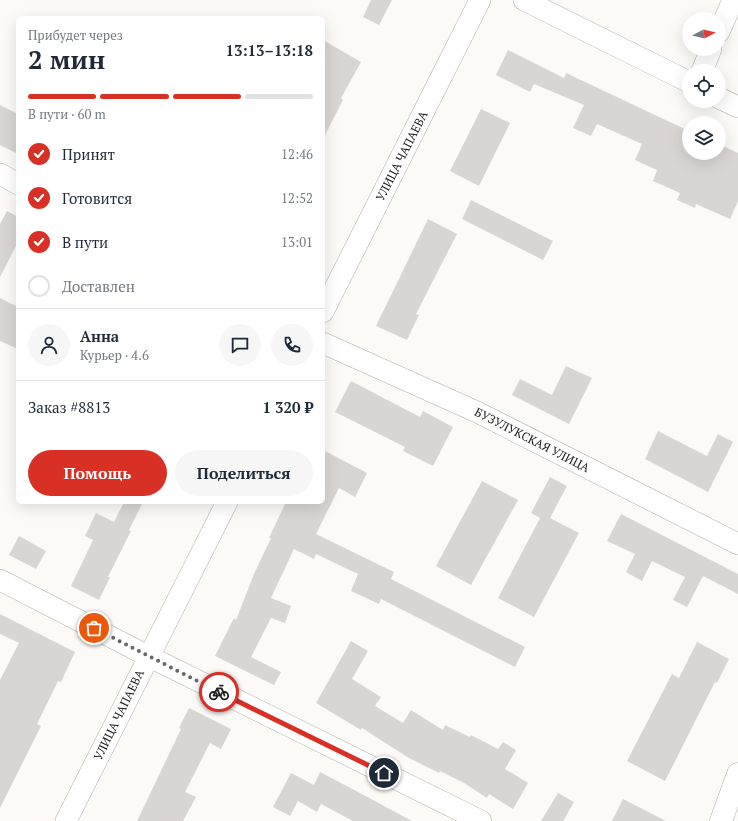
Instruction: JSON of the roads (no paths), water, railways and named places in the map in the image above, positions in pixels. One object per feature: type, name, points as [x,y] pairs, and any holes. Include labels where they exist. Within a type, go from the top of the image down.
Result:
[{"type":"street","name":"УЛИЦА ЧАПАЕВА","points":[[325,308],[480,0]]},
{"type":"street","points":[[524,0],[682,79]]},
{"type":"street","points":[[726,16],[733,0]]},
{"type":"street","points":[[726,101],[738,107]]},
{"type":"street","points":[[0,174],[16,183]]},
{"type":"street","name":"БУЗУЛУКСКАЯ УЛИЦА","points":[[325,343],[477,412],[738,544]]},
{"type":"street","name":"УЛИЦА ЧАПАЕВА","points":[[66,821],[226,504]]},
{"type":"street","points":[[0,580],[148,656],[481,821]]},
{"type":"street","points":[[721,821],[738,774]]}]
